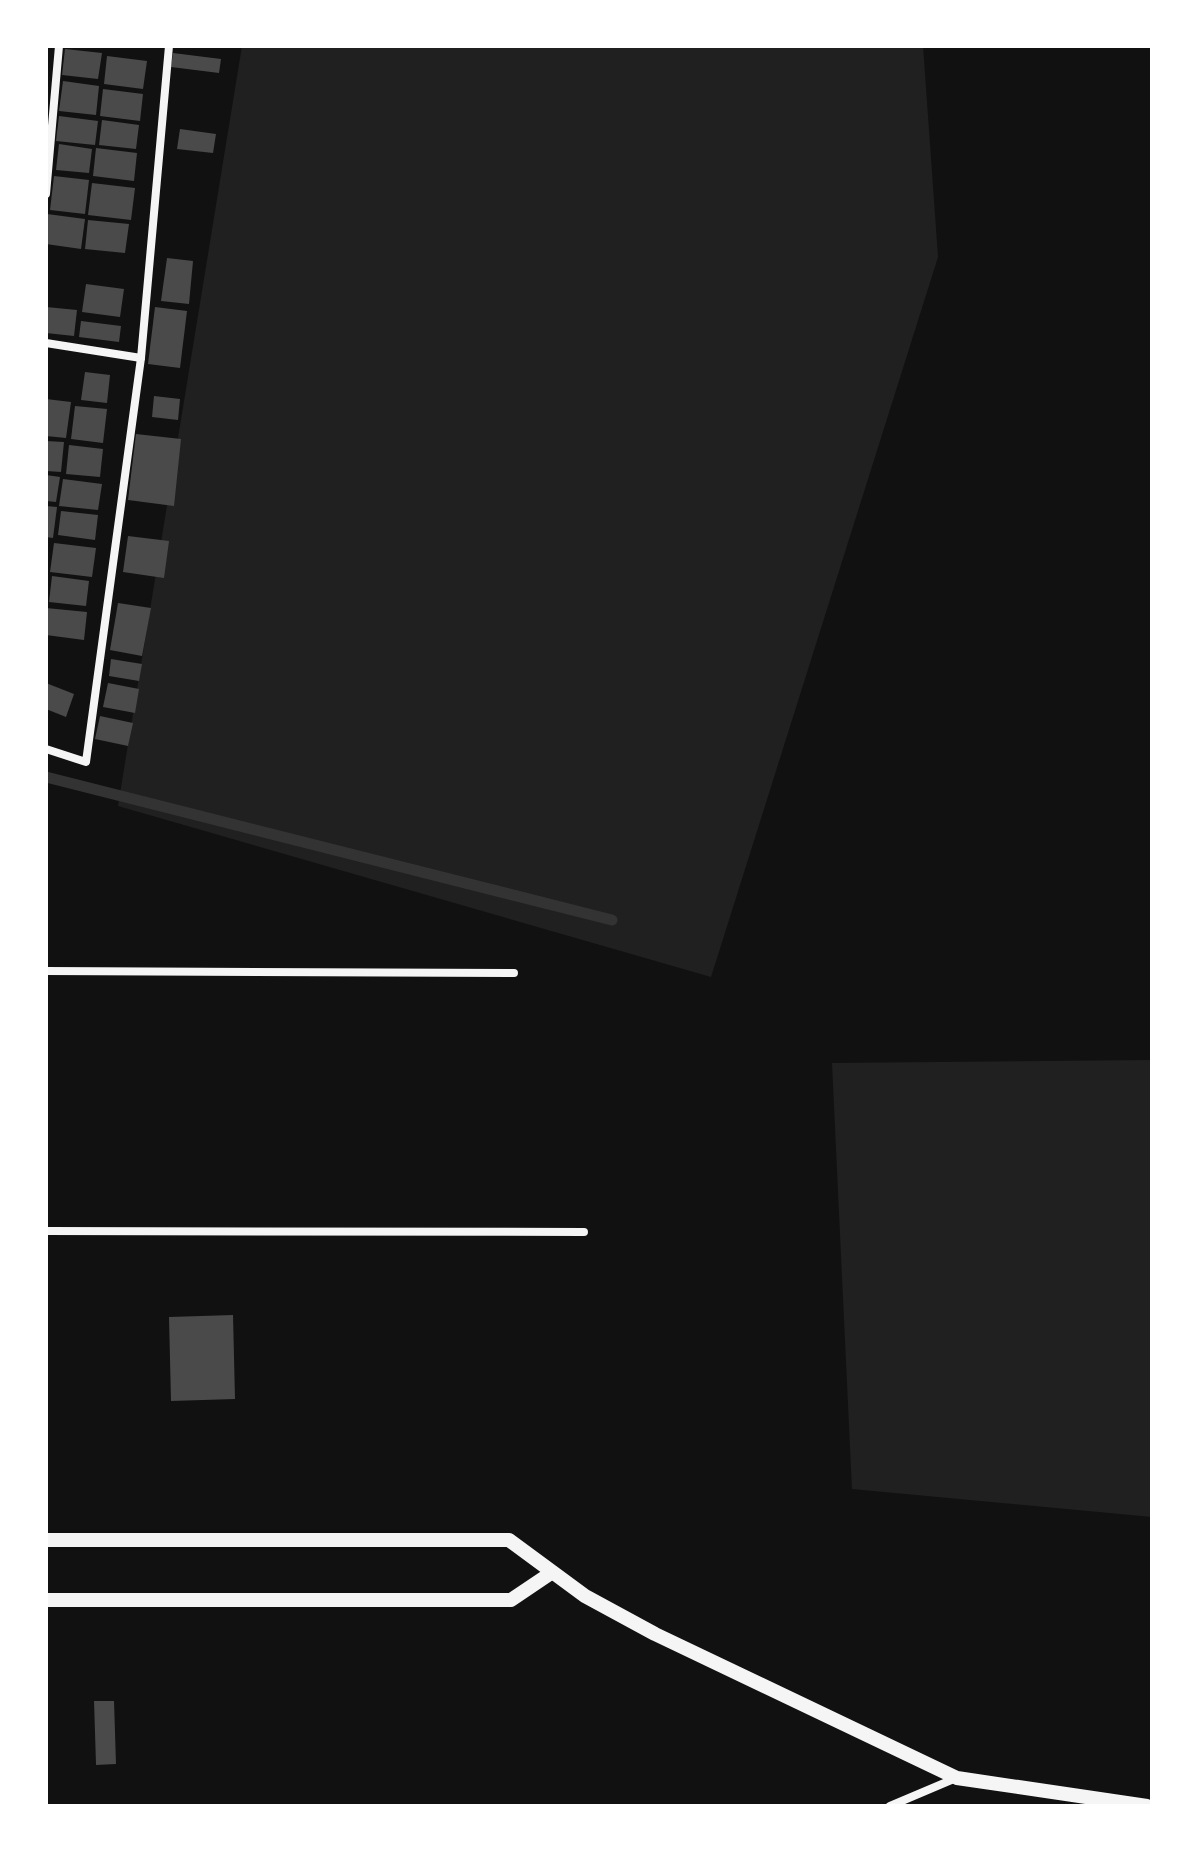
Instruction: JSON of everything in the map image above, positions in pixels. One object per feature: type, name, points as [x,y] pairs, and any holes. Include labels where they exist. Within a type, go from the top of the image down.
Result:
[{"type":"street","points":[[46,194],[59,46]]},
{"type":"street","points":[[46,749],[86,762],[141,358],[169,46]]},
{"type":"street","points":[[46,343],[141,358]]},
{"type":"street","points":[[46,971],[514,973]]},
{"type":"street","points":[[46,1231],[584,1232]]},
{"type":"street","points":[[46,1540],[509,1540],[551,1573],[655,1634],[957,1778],[1147,1806]]},
{"type":"street","points":[[46,1600],[511,1600],[551,1573]]},
{"type":"street","points":[[890,1806],[957,1778]]},
{"type":"shaded area","points":[[242,46],[923,46],[938,257],[711,977],[118,806]]},
{"type":"shaded area","points":[[1152,1060],[1152,1517],[852,1489],[832,1063]]},
{"type":"building","points":[[65,49],[102,53],[98,79],[62,75]]},
{"type":"building","points":[[173,53],[221,59],[219,73],[171,67]]},
{"type":"building","points":[[107,56],[147,61],[143,89],[104,84]]},
{"type":"building","points":[[63,81],[99,86],[96,115],[59,111]]},
{"type":"building","points":[[103,89],[143,94],[140,121],[100,116]]},
{"type":"building","points":[[59,116],[98,121],[95,145],[56,141]]},
{"type":"building","points":[[102,120],[139,125],[136,149],[99,145]]},
{"type":"building","points":[[180,129],[216,134],[213,153],[177,149]]},
{"type":"building","points":[[59,144],[92,149],[89,173],[56,170]]},
{"type":"building","points":[[96,148],[137,153],[134,181],[93,176]]},
{"type":"building","points":[[54,176],[89,180],[85,214],[50,210]]},
{"type":"building","points":[[92,183],[135,188],[131,220],[88,215]]},
{"type":"building","points":[[47,214],[85,219],[81,249],[46,244]]},
{"type":"building","points":[[88,220],[129,224],[125,253],[85,249]]},
{"type":"building","points":[[167,258],[193,261],[189,304],[161,301]]},
{"type":"building","points":[[86,284],[124,289],[120,317],[82,312]]},
{"type":"building","points":[[46,307],[77,310],[74,336],[46,333]]},
{"type":"building","points":[[155,307],[187,311],[180,368],[148,364]]},
{"type":"building","points":[[81,321],[121,326],[119,342],[79,337]]},
{"type":"building","points":[[85,372],[110,375],[107,403],[81,400]]},
{"type":"building","points":[[154,396],[180,399],[178,420],[152,417]]},
{"type":"building","points":[[46,399],[71,402],[66,438],[46,436]]},
{"type":"building","points":[[75,406],[107,409],[103,443],[71,439]]},
{"type":"building","points":[[136,434],[181,439],[174,506],[128,500]]},
{"type":"building","points":[[46,441],[64,442],[61,472],[46,471]]},
{"type":"building","points":[[69,445],[103,449],[100,477],[66,474]]},
{"type":"building","points":[[46,475],[60,477],[56,502],[46,501]]},
{"type":"building","points":[[63,479],[102,484],[98,510],[59,506]]},
{"type":"building","points":[[46,506],[57,507],[53,538],[46,537]]},
{"type":"building","points":[[61,511],[98,515],[95,540],[58,535]]},
{"type":"building","points":[[128,536],[169,541],[164,578],[123,572]]},
{"type":"building","points":[[54,543],[96,548],[92,577],[50,572]]},
{"type":"building","points":[[52,576],[89,581],[86,606],[49,602]]},
{"type":"building","points":[[118,603],[151,608],[142,656],[110,650]]},
{"type":"building","points":[[46,608],[87,612],[84,640],[46,635]]},
{"type":"building","points":[[111,659],[142,664],[139,681],[109,676]]},
{"type":"building","points":[[46,683],[74,694],[66,717],[46,709]]},
{"type":"building","points":[[108,683],[139,689],[135,713],[103,707]]},
{"type":"building","points":[[100,716],[133,723],[128,746],[95,739]]},
{"type":"building","points":[[233,1315],[235,1399],[171,1401],[169,1317]]},
{"type":"building","points":[[94,1701],[114,1701],[116,1764],[96,1765]]},
{"type":"waterway","points":[[46,777],[612,920]]}]
